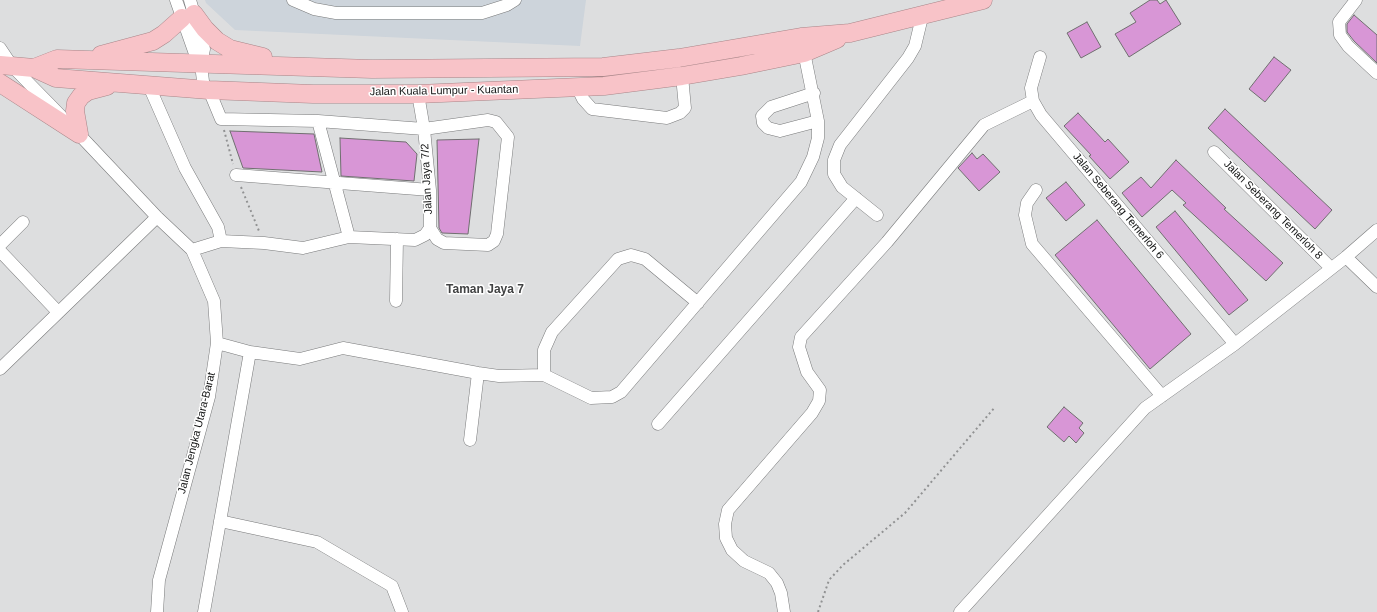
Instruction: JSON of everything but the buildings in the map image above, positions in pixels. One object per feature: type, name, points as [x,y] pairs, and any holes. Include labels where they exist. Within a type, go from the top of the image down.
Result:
[{"type":"highway","name":"Jalan Kuala Lumpur - Kuantan","points":[[6,66],[34,68],[56,78],[207,90],[313,94],[418,94],[604,86],[682,76],[741,66],[803,45],[922,17],[983,0]]},
{"type":"highway","points":[[81,61],[153,40],[164,34],[189,10],[217,41],[230,49],[244,54],[321,67]]},
{"type":"highway","name":"Jalan Kuala Lumpur - Kuantan","points":[[34,68],[57,59],[81,61],[372,69],[603,67],[803,45]]},
{"type":"highway","points":[[0,83],[79,134]]},
{"type":"highway","points":[[79,134],[75,111],[76,103],[81,96],[88,91],[117,83]]},
{"type":"street","points":[[176,0],[189,10],[194,51],[201,64],[207,90],[221,119],[318,122],[424,129],[488,120],[496,122],[508,137],[497,234],[494,241],[488,245],[444,243],[437,239],[430,228]]},
{"type":"street","points":[[293,0],[314,9],[336,14],[482,13],[507,5],[515,0]]},
{"type":"street","points":[[1356,0],[1339,22],[1340,35],[1348,46],[1377,73]]},
{"type":"street","points":[[877,215],[842,187],[834,174],[834,160],[840,145],[908,58],[915,46],[922,17]]},
{"type":"street","points":[[217,343],[250,352],[300,359],[343,348],[499,376],[544,375],[591,398],[612,397],[621,392],[801,182],[813,157],[818,138],[818,121],[814,93],[803,45]]},
{"type":"street","name":"Jalan Jengka Utara-Barat","points":[[0,48],[6,66],[79,134],[157,217],[192,250],[214,301],[217,343],[209,397],[159,580],[157,612]]},
{"type":"street","name":"Jalan Seberang Temerloh 6","points":[[1040,57],[1031,88],[1034,101],[1041,115],[1235,344]]},
{"type":"street","points":[[578,87],[583,99],[592,109],[667,118],[680,113],[685,108],[682,76]]},
{"type":"street","points":[[148,86],[185,168],[218,227],[221,241]]},
{"type":"street","points":[[814,93],[771,106],[762,116],[763,123],[768,128],[780,131],[818,121]]},
{"type":"street","name":"Jalan Jaya 7/2","points":[[192,250],[221,241],[264,243],[303,248],[349,237],[415,240],[425,235],[430,228],[430,190],[424,129],[418,94]]},
{"type":"street","points":[[783,612],[782,593],[777,583],[769,573],[744,561],[732,550],[726,538],[725,524],[728,510],[812,413],[819,401],[820,390],[808,372],[798,347],[801,337],[887,242],[984,125],[1034,101]]},
{"type":"street","points":[[318,122],[349,237]]},
{"type":"street","name":"Jalan Seberang Temerloh 8","points":[[1214,152],[1332,268]]},
{"type":"street","points":[[236,174],[430,190]]},
{"type":"street","points":[[1036,190],[1028,203],[1025,215],[1032,244],[1162,396]]},
{"type":"street","points":[[658,424],[856,198]]},
{"type":"street","points":[[0,369],[157,217]]},
{"type":"street","points":[[0,245],[23,222]]},
{"type":"street","points":[[960,612],[1145,408],[1235,344],[1346,257],[1377,230]]},
{"type":"street","points":[[396,301],[397,239]]},
{"type":"street","points":[[0,251],[58,312]]},
{"type":"street","points":[[544,375],[544,350],[552,332],[618,259],[631,256],[645,258],[698,304]]},
{"type":"street","points":[[1346,257],[1377,287]]},
{"type":"street","points":[[204,612],[250,352]]},
{"type":"street","points":[[470,440],[478,373]]},
{"type":"street","points":[[220,521],[317,542],[392,586],[402,612]]},
{"type":"path","points":[[818,612],[829,580],[844,565],[905,513],[995,407]]},
{"type":"shaded area","points":[[205,0],[586,0],[580,46],[235,30],[206,3]]},
{"type":"district","name":"Taman Jaya 7","points":[[485,290]]}]
